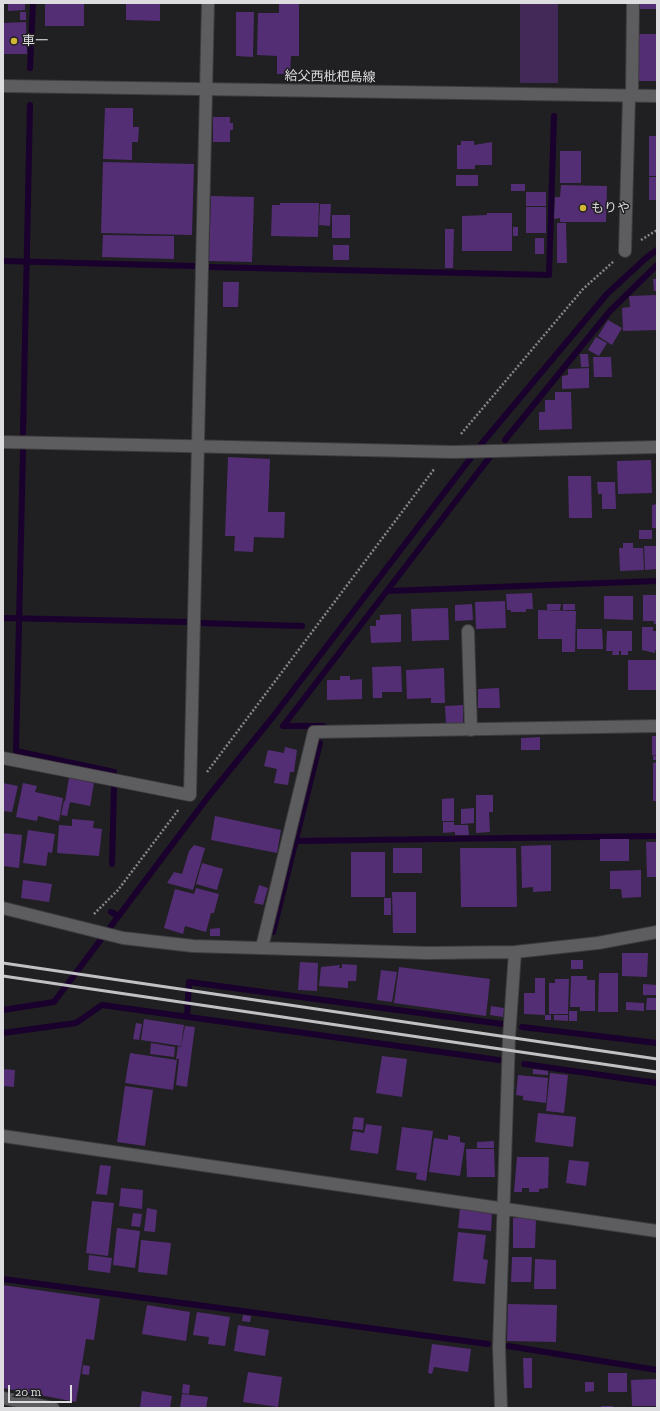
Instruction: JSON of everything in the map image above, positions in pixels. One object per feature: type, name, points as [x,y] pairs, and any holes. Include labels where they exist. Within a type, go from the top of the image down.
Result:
[{"type":"street","points":[[3,758],[190,795],[208,3]]},
{"type":"street","points":[[625,251],[633,3]]},
{"type":"street","name":"給父西枇杷島線","points":[[3,86],[657,96]]},
{"type":"street","points":[[3,442],[198,445],[450,452],[657,447]]},
{"type":"street","points":[[468,631],[471,730]]},
{"type":"street","points":[[262,947],[314,732],[657,726]]},
{"type":"street","points":[[3,908],[123,938],[193,946],[428,953],[515,952],[598,943],[657,932]]},
{"type":"street","points":[[501,1408],[499,1347],[503,1209],[509,1038],[515,952]]},
{"type":"street","points":[[3,1136],[657,1231]]},
{"type":"street","points":[[3,1398],[53,1408]]},
{"type":"path","points":[[84,929],[118,890],[450,452],[583,289],[625,251],[657,230]]},
{"type":"shaded area","points":[[520,3],[558,3],[558,83],[520,83]]},
{"type":"building","points":[[8,3],[25,3],[25,10],[8,11]]},
{"type":"building","points":[[45,3],[84,3],[84,26],[45,26]]},
{"type":"building","points":[[126,3],[160,3],[160,21],[126,20]]},
{"type":"building","points":[[637,3],[657,3],[657,9],[637,9]]},
{"type":"building","points":[[279,4],[299,4],[299,56],[291,56],[290,74],[277,74],[277,56],[257,55],[258,13],[279,13]]},
{"type":"building","points":[[20,12],[26,12],[26,20],[20,20]]},
{"type":"building","points":[[236,12],[254,12],[253,57],[236,56]]},
{"type":"building","points":[[26,22],[27,54],[3,54],[3,23]]},
{"type":"building","points":[[639,34],[657,34],[657,81],[639,81]]},
{"type":"building","points":[[105,108],[133,108],[133,127],[139,127],[138,142],[132,142],[132,160],[103,159]]},
{"type":"building","points":[[213,117],[230,117],[230,123],[233,123],[233,130],[230,130],[230,142],[213,142]]},
{"type":"building","points":[[649,136],[657,136],[657,176],[649,176]]},
{"type":"building","points":[[461,141],[474,141],[474,145],[492,142],[492,165],[475,165],[475,169],[457,169],[457,145],[461,145]]},
{"type":"building","points":[[560,151],[581,151],[581,183],[560,183]]},
{"type":"building","points":[[103,162],[194,164],[192,235],[101,233]]},
{"type":"building","points":[[456,175],[478,175],[478,186],[456,186]]},
{"type":"building","points":[[649,177],[657,177],[657,200],[649,200]]},
{"type":"building","points":[[511,184],[525,184],[525,191],[511,191]]},
{"type":"building","points":[[561,185],[607,186],[606,222],[560,222],[560,218],[554,219],[555,197],[560,197]]},
{"type":"building","points":[[526,192],[546,192],[546,206],[526,206]]},
{"type":"building","points":[[211,196],[254,197],[252,262],[209,261]]},
{"type":"building","points":[[280,203],[319,203],[318,237],[271,236],[272,205],[280,205]]},
{"type":"building","points":[[320,204],[331,204],[330,226],[319,225]]},
{"type":"building","points":[[526,207],[546,207],[546,233],[526,233]]},
{"type":"building","points":[[487,213],[512,213],[512,251],[462,251],[462,216],[487,215]]},
{"type":"building","points":[[332,215],[350,215],[350,238],[332,238]]},
{"type":"building","points":[[557,223],[566,223],[567,263],[557,263]]},
{"type":"building","points":[[513,227],[518,227],[518,236],[513,236]]},
{"type":"building","points":[[445,229],[454,229],[453,268],[445,268]]},
{"type":"building","points":[[103,235],[174,236],[174,259],[102,257]]},
{"type":"building","points":[[535,238],[544,238],[544,254],[535,254]]},
{"type":"building","points":[[333,245],[349,245],[349,260],[333,260]]},
{"type":"building","points":[[653,279],[657,279],[657,291],[654,291]]},
{"type":"building","points":[[223,282],[239,282],[238,307],[223,307]]},
{"type":"building","points":[[657,295],[657,330],[623,331],[622,308],[630,307],[629,296]]},
{"type":"building","points":[[608,320],[622,328],[612,345],[598,336]]},
{"type":"building","points":[[596,337],[607,343],[599,356],[588,350]]},
{"type":"building","points":[[580,354],[588,354],[589,367],[581,367]]},
{"type":"building","points":[[593,357],[611,357],[612,377],[594,377]]},
{"type":"building","points":[[589,368],[589,388],[562,389],[562,376],[568,375],[568,369]]},
{"type":"building","points":[[555,392],[571,392],[572,429],[539,430],[539,412],[545,412],[545,400],[555,400]]},
{"type":"building","points":[[228,457],[270,459],[268,512],[285,512],[284,538],[254,537],[253,552],[234,551],[235,536],[225,536]]},
{"type":"building","points":[[651,460],[652,493],[618,494],[617,461]]},
{"type":"building","points":[[568,476],[591,476],[592,518],[569,518]]},
{"type":"building","points":[[597,482],[615,482],[616,509],[602,509],[602,494],[598,494]]},
{"type":"building","points":[[657,504],[657,528],[652,528],[652,505]]},
{"type":"building","points":[[639,530],[652,530],[652,539],[639,539]]},
{"type":"building","points":[[623,543],[633,543],[633,548],[643,548],[644,570],[620,571],[619,548],[623,548]]},
{"type":"building","points":[[644,546],[657,546],[657,569],[645,570]]},
{"type":"building","points":[[532,593],[533,609],[526,609],[526,612],[511,612],[511,610],[507,610],[506,594]]},
{"type":"building","points":[[643,595],[657,595],[657,624],[654,624],[654,621],[643,621]]},
{"type":"building","points":[[604,596],[633,596],[633,620],[604,619]]},
{"type":"building","points":[[505,601],[506,628],[476,629],[475,602]]},
{"type":"building","points":[[472,604],[473,620],[455,621],[455,605]]},
{"type":"building","points":[[547,604],[561,604],[560,610],[547,610]]},
{"type":"building","points":[[563,604],[575,604],[575,610],[563,610]]},
{"type":"building","points":[[448,608],[449,640],[412,641],[411,609]]},
{"type":"building","points":[[538,610],[576,611],[575,652],[562,652],[562,639],[538,639]]},
{"type":"building","points":[[401,614],[401,642],[371,643],[370,626],[376,626],[376,620],[380,620],[380,615]]},
{"type":"building","points":[[642,627],[653,627],[653,631],[657,631],[657,650],[655,650],[655,653],[642,650]]},
{"type":"building","points":[[577,629],[602,629],[603,649],[577,649]]},
{"type":"building","points":[[607,631],[632,631],[632,651],[628,651],[628,655],[621,655],[621,651],[619,651],[619,655],[612,655],[613,651],[606,651]]},
{"type":"building","points":[[628,660],[657,660],[657,690],[628,690]]},
{"type":"building","points":[[401,666],[402,692],[382,692],[382,698],[373,698],[372,667]]},
{"type":"building","points":[[444,668],[445,703],[431,703],[431,698],[407,699],[406,670]]},
{"type":"building","points":[[340,676],[350,676],[350,680],[362,679],[362,699],[327,700],[327,680],[340,680]]},
{"type":"building","points":[[499,688],[500,708],[478,708],[478,689]]},
{"type":"building","points":[[463,705],[463,724],[446,725],[445,706]]},
{"type":"building","points":[[652,736],[657,736],[657,755],[652,755]]},
{"type":"building","points":[[540,737],[540,750],[521,750],[521,738]]},
{"type":"building","points":[[285,747],[297,750],[294,772],[290,772],[288,785],[274,783],[277,769],[264,766],[268,750],[284,753]]},
{"type":"building","points":[[653,755],[657,756],[657,760],[653,760]]},
{"type":"building","points":[[657,762],[657,801],[653,801],[653,763]]},
{"type":"building","points":[[69,778],[94,783],[90,806],[65,801]]},
{"type":"building","points":[[3,783],[18,786],[12,812],[3,811]]},
{"type":"building","points":[[23,783],[37,786],[35,792],[63,798],[59,821],[38,816],[37,821],[16,817]]},
{"type":"building","points":[[476,795],[493,795],[493,812],[489,812],[490,832],[476,833]]},
{"type":"building","points":[[454,798],[454,821],[442,821],[442,799]]},
{"type":"building","points":[[64,801],[70,802],[67,816],[61,815]]},
{"type":"building","points":[[474,808],[474,823],[461,824],[461,809]]},
{"type":"building","points":[[215,816],[281,830],[277,853],[211,840]]},
{"type":"building","points":[[72,819],[94,821],[93,828],[102,829],[99,856],[57,853],[59,825],[72,826]]},
{"type":"building","points":[[443,822],[454,822],[454,825],[468,825],[469,835],[455,835],[455,832],[443,833]]},
{"type":"building","points":[[28,830],[55,834],[52,853],[48,852],[46,866],[23,863]]},
{"type":"building","points":[[3,833],[22,835],[19,868],[3,866]]},
{"type":"building","points":[[600,839],[629,839],[629,861],[600,861]]},
{"type":"building","points":[[646,842],[657,842],[657,877],[647,877]]},
{"type":"building","points":[[194,845],[205,848],[193,890],[167,883],[174,872],[182,874],[189,851]]},
{"type":"building","points":[[551,845],[551,891],[533,892],[533,887],[522,888],[521,846]]},
{"type":"building","points":[[393,848],[422,848],[422,873],[393,873]]},
{"type":"building","points":[[460,848],[516,848],[517,907],[461,907]]},
{"type":"building","points":[[351,852],[385,852],[385,897],[351,897]]},
{"type":"building","points":[[202,863],[223,869],[217,890],[196,884]]},
{"type":"building","points":[[641,870],[641,897],[622,898],[621,889],[610,889],[610,871]]},
{"type":"building","points":[[23,880],[52,884],[49,902],[21,898]]},
{"type":"building","points":[[259,885],[268,888],[263,905],[254,903]]},
{"type":"building","points":[[196,888],[219,894],[214,913],[211,913],[206,932],[185,926],[183,934],[164,928],[175,889],[194,894]]},
{"type":"building","points":[[392,892],[416,892],[416,933],[393,933]]},
{"type":"building","points":[[384,898],[391,898],[391,915],[384,915]]},
{"type":"building","points":[[220,928],[220,936],[210,936],[210,929]]},
{"type":"building","points":[[622,953],[648,953],[647,977],[622,976]]},
{"type":"building","points":[[571,960],[583,960],[583,969],[571,969]]},
{"type":"building","points":[[300,962],[318,963],[317,991],[298,990]]},
{"type":"building","points":[[342,964],[357,965],[356,981],[348,981],[348,988],[319,986],[321,967],[340,965],[339,968],[342,968]]},
{"type":"building","points":[[399,967],[490,979],[486,1016],[394,1003]]},
{"type":"building","points":[[381,970],[397,972],[392,1002],[377,1000]]},
{"type":"building","points":[[599,973],[618,973],[618,1012],[598,1012]]},
{"type":"building","points":[[571,976],[587,976],[587,980],[595,980],[595,1011],[580,1011],[580,1007],[570,1007]]},
{"type":"building","points":[[535,978],[545,978],[545,1015],[524,1014],[524,993],[535,993]]},
{"type":"building","points":[[555,979],[569,979],[568,1014],[549,1014],[549,983],[555,983]]},
{"type":"building","points":[[643,984],[657,985],[657,995],[643,995]]},
{"type":"building","points":[[647,998],[657,998],[657,1010],[646,1010]]},
{"type":"building","points":[[626,1002],[644,1003],[644,1011],[626,1010]]},
{"type":"building","points":[[491,1006],[504,1008],[503,1017],[490,1015]]},
{"type":"building","points":[[569,1011],[577,1011],[577,1021],[569,1021]]},
{"type":"building","points":[[545,1015],[551,1015],[551,1020],[545,1020]]},
{"type":"building","points":[[554,1015],[568,1015],[568,1021],[554,1020]]},
{"type":"building","points":[[144,1019],[184,1025],[181,1046],[141,1040]]},
{"type":"building","points":[[136,1023],[142,1024],[139,1040],[133,1039]]},
{"type":"building","points":[[185,1026],[195,1027],[187,1087],[176,1085],[179,1059],[176,1059],[178,1046],[181,1047]]},
{"type":"building","points":[[151,1043],[175,1047],[174,1057],[150,1054]]},
{"type":"building","points":[[130,1053],[177,1060],[173,1090],[125,1083]]},
{"type":"building","points":[[382,1056],[407,1059],[402,1097],[376,1093]]},
{"type":"building","points":[[3,1069],[15,1070],[14,1087],[3,1086]]},
{"type":"building","points":[[533,1069],[548,1071],[548,1075],[533,1074]]},
{"type":"building","points":[[550,1073],[568,1075],[564,1113],[546,1111]]},
{"type":"building","points":[[518,1075],[548,1078],[546,1103],[523,1100],[523,1096],[516,1095]]},
{"type":"building","points":[[125,1086],[153,1090],[145,1146],[117,1142]]},
{"type":"building","points":[[538,1113],[576,1117],[573,1147],[535,1142]]},
{"type":"building","points":[[354,1117],[364,1118],[363,1130],[352,1129]]},
{"type":"building","points":[[366,1124],[382,1126],[378,1154],[350,1150],[353,1131],[364,1133]]},
{"type":"building","points":[[402,1127],[433,1131],[426,1181],[416,1179],[417,1173],[396,1170]]},
{"type":"building","points":[[448,1135],[460,1137],[460,1142],[465,1143],[460,1176],[429,1172],[434,1138],[448,1140]]},
{"type":"building","points":[[494,1141],[494,1148],[477,1148],[477,1142]]},
{"type":"building","points":[[466,1149],[494,1149],[495,1177],[467,1177]]},
{"type":"building","points":[[517,1157],[549,1157],[548,1188],[539,1189],[539,1192],[529,1192],[529,1188],[522,1188],[522,1192],[514,1192]]},
{"type":"building","points":[[569,1160],[589,1162],[586,1186],[566,1183]]},
{"type":"building","points":[[100,1165],[111,1166],[107,1195],[96,1194]]},
{"type":"building","points":[[121,1188],[143,1190],[142,1209],[119,1206]]},
{"type":"building","points":[[92,1201],[114,1203],[108,1256],[86,1253]]},
{"type":"building","points":[[147,1208],[157,1210],[155,1232],[144,1231]]},
{"type":"building","points":[[460,1208],[492,1212],[491,1231],[458,1228]]},
{"type":"building","points":[[133,1213],[142,1214],[140,1227],[131,1226]]},
{"type":"building","points":[[513,1218],[536,1218],[535,1248],[513,1248]]},
{"type":"building","points":[[117,1228],[140,1231],[135,1268],[113,1265]]},
{"type":"building","points":[[458,1232],[486,1235],[483,1259],[488,1260],[485,1284],[453,1281]]},
{"type":"building","points":[[141,1240],[171,1243],[167,1275],[138,1272]]},
{"type":"building","points":[[89,1255],[112,1258],[110,1273],[88,1270]]},
{"type":"building","points":[[512,1257],[532,1257],[531,1282],[511,1282]]},
{"type":"building","points":[[535,1259],[556,1260],[556,1289],[534,1289]]},
{"type":"building","points":[[3,1285],[100,1299],[94,1340],[86,1339],[76,1402],[3,1388]]},
{"type":"building","points":[[508,1304],[557,1305],[556,1342],[507,1341]]},
{"type":"building","points":[[147,1305],[190,1312],[186,1341],[142,1334]]},
{"type":"building","points":[[197,1312],[230,1317],[225,1346],[208,1344],[209,1337],[193,1335]]},
{"type":"building","points":[[243,1315],[251,1316],[250,1322],[242,1321]]},
{"type":"building","points":[[238,1325],[269,1330],[265,1356],[234,1351]]},
{"type":"building","points":[[432,1344],[471,1349],[468,1372],[434,1367],[432,1374],[428,1373]]},
{"type":"building","points":[[523,1358],[532,1358],[532,1388],[524,1388]]},
{"type":"building","points":[[83,1365],[90,1366],[89,1375],[82,1374]]},
{"type":"building","points":[[248,1372],[282,1377],[278,1407],[243,1402]]},
{"type":"building","points":[[608,1373],[627,1373],[627,1392],[608,1392]]},
{"type":"building","points":[[657,1379],[657,1406],[632,1406],[631,1380]]},
{"type":"building","points":[[585,1382],[594,1382],[594,1391],[585,1392]]},
{"type":"building","points":[[183,1384],[190,1385],[189,1394],[182,1393]]},
{"type":"building","points":[[142,1391],[172,1396],[170,1408],[140,1408]]},
{"type":"building","points":[[182,1394],[208,1397],[206,1408],[180,1408]]},
{"type":"building","points":[[601,1406],[613,1406],[613,1408],[601,1408]]},
{"type":"waterway","points":[[30,68],[33,3]]},
{"type":"waterway","points":[[23,433],[30,105]]},
{"type":"waterway","points":[[210,267],[549,275],[554,116]]},
{"type":"waterway","points":[[3,1010],[54,1002],[208,797],[272,718],[483,442],[607,294],[646,258],[657,250]]},
{"type":"waterway","points":[[3,261],[194,266]]},
{"type":"waterway","points":[[505,440],[610,311],[657,265]]},
{"type":"waterway","points":[[23,450],[16,751],[114,772]]},
{"type":"waterway","points":[[283,726],[489,458]]},
{"type":"waterway","points":[[388,591],[657,581]]},
{"type":"waterway","points":[[3,618],[187,622]]},
{"type":"waterway","points":[[200,623],[302,626]]},
{"type":"waterway","points":[[283,726],[324,726]]},
{"type":"waterway","points":[[273,932],[320,743]]},
{"type":"waterway","points":[[112,864],[114,787]]},
{"type":"waterway","points":[[296,841],[657,836]]},
{"type":"waterway","points":[[111,912],[119,916]]},
{"type":"waterway","points":[[187,1017],[189,982],[502,1024]]},
{"type":"waterway","points":[[3,1033],[76,1023],[102,1005],[499,1060]]},
{"type":"waterway","points":[[522,1027],[657,1043]]},
{"type":"waterway","points":[[524,1064],[657,1083]]},
{"type":"waterway","points":[[3,1279],[488,1344]]},
{"type":"waterway","points":[[508,1346],[657,1370]]},
{"type":"railway","points":[[3,963],[657,1059]]},
{"type":"railway","points":[[3,976],[657,1072]]},
{"type":"place","name":"車一","points":[[14,41]]},
{"type":"place","name":"もりや","points":[[583,208]]}]
